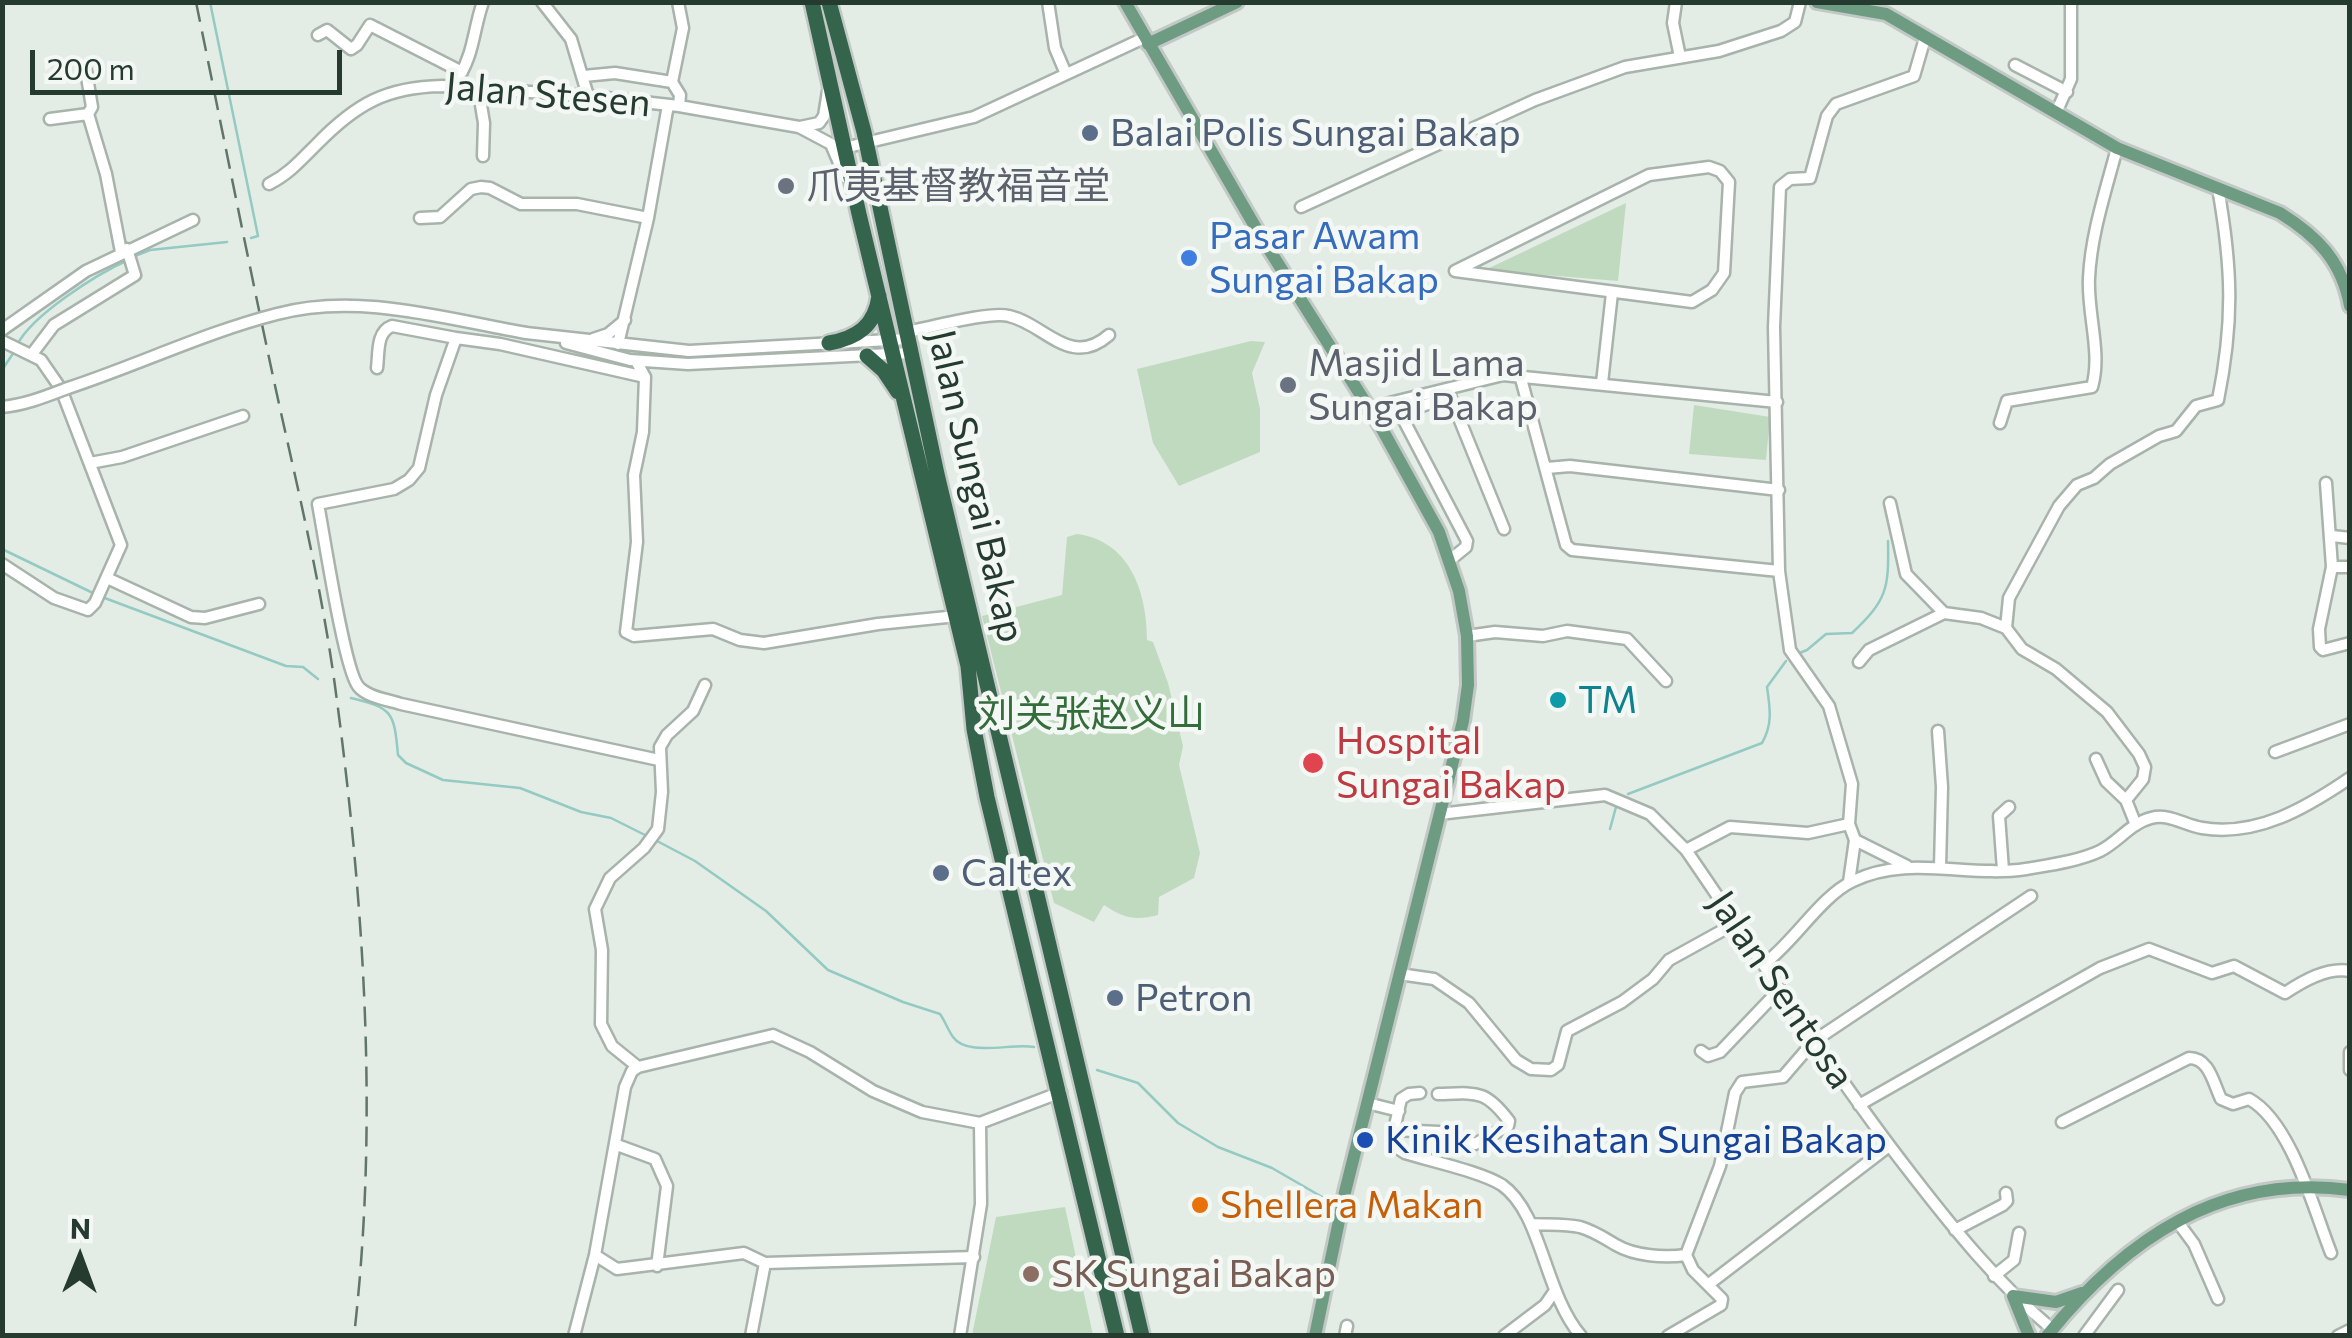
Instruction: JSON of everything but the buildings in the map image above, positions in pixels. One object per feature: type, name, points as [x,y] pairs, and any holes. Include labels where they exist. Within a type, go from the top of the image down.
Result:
[{"type":"highway","name":"Jalan Sungai Bakap","points":[[830,9],[866,143],[902,344],[1142,1336]]},
{"type":"highway","name":"Jalan Sungai Bakap","points":[[813,10],[879,292],[902,344],[907,408],[968,666],[974,729],[987,797],[1117,1336]]},
{"type":"highway","points":[[828,343],[854,337],[864,329],[873,319],[879,292]]},
{"type":"highway","points":[[867,356],[884,371],[907,408]]},
{"type":"main road","points":[[1125,2],[1439,532],[1450,560],[1467,636],[1468,685],[1463,722],[1345,1192],[1315,1336]]},
{"type":"main road","points":[[1146,41],[1237,2]]},
{"type":"main road","points":[[1817,2],[1886,14],[2117,148],[2280,213],[2334,257],[2350,306]]},
{"type":"main road","points":[[2050,1332],[2119,1259],[2177,1221],[2234,1196],[2307,1186],[2350,1190]]},
{"type":"main road","points":[[2029,1336],[2013,1296],[2056,1302],[2084,1292]]},
{"type":"street","points":[[459,86],[483,2]]},
{"type":"street","points":[[542,2],[571,38],[588,96]]},
{"type":"street","points":[[618,344],[674,106],[680,95],[672,82],[683,28],[678,2]]},
{"type":"street","points":[[1048,2],[1055,48],[1066,74]]},
{"type":"street","points":[[1676,2],[1673,23],[1680,57]]},
{"type":"street","points":[[1301,207],[1536,100],[1625,67],[1718,50],[1781,31],[1795,22],[1800,2]]},
{"type":"street","points":[[2056,114],[2071,78],[2071,2]]},
{"type":"street","points":[[318,34],[327,30],[350,49],[370,24],[462,72]]},
{"type":"street","points":[[1850,882],[1854,840],[1849,824],[1852,784],[1830,706],[1790,650],[1779,571],[1774,327],[1780,187],[1790,179],[1810,178],[1827,116],[1836,104],[1914,76],[1925,38]]},
{"type":"street","points":[[844,148],[974,117],[1146,41]]},
{"type":"street","points":[[2015,65],[2067,92]]},
{"type":"street","points":[[29,352],[54,325],[135,274],[88,114],[92,107],[86,71]]},
{"type":"street","points":[[584,76],[615,73],[672,82]]},
{"type":"street","points":[[799,127],[819,123],[824,116],[829,85]]},
{"type":"street","name":"Jalan Stesen","points":[[269,184],[287,175],[356,106],[386,94],[424,86],[459,86],[674,106],[799,127],[831,144],[859,214]]},
{"type":"street","points":[[478,87],[484,123],[483,156]]},
{"type":"street","points":[[50,119],[88,114]]},
{"type":"street","points":[[2000,423],[2008,401],[2092,387],[2090,254],[2117,148]]},
{"type":"street","points":[[1709,167],[1720,170],[1729,182],[1724,274],[1712,290],[1692,302],[1498,277],[1455,271],[1649,175],[1709,167]]},
{"type":"street","points":[[420,218],[440,217],[472,189],[481,187],[522,204],[577,204],[648,218]]},
{"type":"street","points":[[2006,628],[2009,598],[2059,506],[2077,485],[2159,436],[2176,431],[2196,406],[2218,400],[2229,348],[2231,278],[2218,188]]},
{"type":"street","points":[[2,330],[86,271],[128,255],[193,220]]},
{"type":"street","points":[[1495,252],[1493,264],[1498,277]]},
{"type":"street","points":[[1602,383],[1612,293]]},
{"type":"street","points":[[2,407],[84,383],[254,321],[312,308],[363,306],[551,337],[689,352],[828,343],[902,344]]},
{"type":"street","points":[[551,337],[633,360],[688,364],[867,356],[1006,315],[1066,347],[1100,342],[1109,335]]},
{"type":"street","points":[[590,340],[608,334],[626,319]]},
{"type":"street","points":[[626,319],[630,337],[641,347]]},
{"type":"street","points":[[377,368],[381,333],[392,326],[500,344],[645,378]]},
{"type":"street","points":[[456,338],[436,395],[419,468],[394,489],[318,504],[357,685],[401,704],[658,760]]},
{"type":"street","points":[[2,564],[54,598],[88,610],[105,583],[121,544],[61,389],[50,370],[29,352],[6,343]]},
{"type":"street","points":[[618,344],[645,378]]},
{"type":"street","points":[[656,362],[645,378],[643,432],[634,475],[637,550],[626,632],[634,636],[714,629],[740,640],[764,642],[957,616]]},
{"type":"street","points":[[1373,415],[1434,390],[1447,391],[1520,375],[1777,402]]},
{"type":"street","points":[[1520,375],[1566,545],[1572,550],[1779,571]]},
{"type":"street","points":[[1373,415],[1400,413],[1437,400],[1447,391]]},
{"type":"street","points":[[1447,391],[1504,529]]},
{"type":"street","points":[[1400,413],[1467,541],[1466,547],[1450,560]]},
{"type":"street","points":[[90,463],[122,457],[243,416]]},
{"type":"street","points":[[1401,463],[1420,455]]},
{"type":"street","points":[[1547,468],[1570,466],[1779,490]]},
{"type":"street","points":[[2326,483],[2332,566],[2318,628],[2320,647],[2324,650],[2350,644]]},
{"type":"street","points":[[1890,503],[1906,574],[1944,612],[1981,618],[2006,628],[2022,649],[2056,669],[2107,712],[2144,767],[2143,779],[2126,800]]},
{"type":"street","points":[[2332,536],[2350,538]]},
{"type":"street","points":[[2332,566],[2350,567]]},
{"type":"street","points":[[105,583],[191,617],[205,618],[259,604]]},
{"type":"street","points":[[1859,662],[1869,650],[1944,612]]},
{"type":"street","points":[[1467,636],[1495,632],[1543,636],[1567,631],[1627,640],[1666,681]]},
{"type":"street","points":[[638,1067],[612,1046],[600,1024],[602,950],[594,918],[596,902],[610,878],[644,848],[658,829],[662,792],[660,747],[693,710],[705,685]]},
{"type":"street","points":[[2276,752],[2350,724]]},
{"type":"street","points":[[1938,731],[1942,787],[1940,867]]},
{"type":"street","points":[[2096,759],[2106,781],[2126,800],[2136,825]]},
{"type":"street","points":[[1764,964],[1850,882],[1909,867],[2026,869],[2096,852],[2136,825],[2162,816],[2215,830],[2256,826],[2311,804],[2350,778]]},
{"type":"street","name":"Jalan Sentosa","points":[[1439,814],[1605,795],[1650,814],[1686,850],[1889,1146],[1954,1230],[2050,1332]]},
{"type":"street","points":[[2002,870],[1999,816],[2009,808]]},
{"type":"street","points":[[1686,850],[1730,827],[1808,833],[1849,824]]},
{"type":"street","points":[[1854,840],[1909,867]]},
{"type":"street","points":[[1668,1336],[1721,1305],[1722,1299],[1693,1270],[1686,1255],[1720,1166],[1735,1092],[1742,1082],[1784,1077],[1814,1041],[2031,896]]},
{"type":"street","points":[[1399,974],[1444,984],[1482,1016],[1516,1060],[1531,1069],[1551,1070],[1558,1065],[1566,1031],[1622,1002],[1669,960],[1736,923]]},
{"type":"street","points":[[1859,1105],[2135,952],[2149,949],[2212,973],[2234,966],[2285,994],[2308,978],[2348,966]]},
{"type":"street","points":[[1701,1052],[1708,1056],[1720,1052],[1780,989]]},
{"type":"street","points":[[574,1336],[595,1256],[625,1087],[638,1067],[772,1035],[810,1052],[872,1091],[922,1112],[980,1123],[1061,1092]]},
{"type":"street","points":[[2350,1052],[2350,1070]]},
{"type":"street","points":[[2062,1122],[2188,1058],[2197,1058],[2204,1062],[2221,1098],[2234,1104],[2249,1098],[2270,1116],[2304,1174],[2330,1253]]},
{"type":"street","points":[[1394,1130],[1439,1132],[1474,1144],[1508,1126],[1509,1121],[1492,1099],[1477,1093],[1438,1094]]},
{"type":"street","points":[[1420,1094],[1401,1099],[1394,1130],[1396,1147],[1503,1186],[1532,1224],[1554,1292],[1568,1321],[1582,1336]]},
{"type":"street","points":[[1367,1103],[1398,1111]]},
{"type":"street","points":[[960,1336],[981,1204],[980,1123]]},
{"type":"street","points":[[617,1145],[655,1160],[667,1186],[657,1266]]},
{"type":"street","points":[[1709,1284],[1889,1146]]},
{"type":"street","points":[[1954,1230],[2003,1205],[2006,1193]]},
{"type":"street","points":[[2177,1221],[2194,1244],[2218,1299]]},
{"type":"street","points":[[1532,1224],[1577,1226],[1600,1234],[1619,1247],[1644,1254],[1668,1258],[1686,1255]]},
{"type":"street","points":[[1994,1276],[2014,1260],[2019,1233]]},
{"type":"street","points":[[595,1256],[617,1269],[744,1253],[765,1262],[974,1257]]},
{"type":"street","points":[[751,1336],[765,1262]]},
{"type":"street","points":[[2084,1336],[2118,1290]]},
{"type":"street","points":[[1504,1336],[1545,1305],[1554,1292]]},
{"type":"street","points":[[2338,1336],[2350,1330]]},
{"type":"green space","points":[[1626,203],[1618,281],[1485,270]]},
{"type":"green space","points":[[1251,341],[1265,342],[1252,373],[1260,409],[1260,452],[1179,486],[1153,443],[1137,369]]},
{"type":"green space","points":[[1694,405],[1770,417],[1766,460],[1689,454]]},
{"type":"green space","name":"刘关张赵义山","points":[[1077,534],[1110,547],[1132,572],[1144,604],[1147,640],[1153,642],[1168,683],[1183,746],[1179,765],[1200,853],[1194,878],[1159,897],[1158,915],[1150,917],[1130,917],[1104,905],[1094,922],[1054,903],[982,616],[1062,595],[1067,537]]},
{"type":"green space","name":"SK Sungai Bakap","points":[[1065,1207],[1093,1335],[972,1335],[996,1217]]},
{"type":"waterway","points":[[210,2],[258,236],[251,238]]},
{"type":"waterway","points":[[135,256],[150,250],[227,242]]},
{"type":"waterway","points":[[17,345],[51,309],[83,285],[128,260]]},
{"type":"waterway","points":[[2,370],[14,352]]},
{"type":"waterway","points":[[1797,654],[1826,634],[1852,633],[1873,611],[1884,593],[1888,541]]},
{"type":"waterway","points":[[2,549],[95,594]]},
{"type":"waterway","points":[[102,597],[286,666],[303,667],[318,679]]},
{"type":"waterway","points":[[1628,794],[1762,743],[1769,722],[1767,687],[1786,661]]},
{"type":"waterway","points":[[351,698],[376,705],[389,714],[398,755],[406,763],[443,780],[520,788],[581,812],[611,818],[649,837]]},
{"type":"waterway","points":[[1610,829],[1616,807]]},
{"type":"waterway","points":[[657,841],[695,861],[766,911],[828,970],[940,1014],[960,1043],[979,1048],[1034,1047]]},
{"type":"waterway","points":[[1097,1070],[1138,1083],[1178,1123],[1218,1147],[1272,1168],[1336,1205]]},
{"type":"railway","points":[[196,2],[315,571],[345,767],[360,929],[367,1092],[362,1255],[354,1336]]},
{"type":"place","name":"Balai Polis Sungai Bakap","points":[[1090,133]]},
{"type":"place","name":"爪夷基督教福音堂","points":[[786,186]]},
{"type":"place","name":"Pasar Awam Sungai Bakap","points":[[1189,258]]},
{"type":"place","name":"Masjid Lama Sungai Bakap","points":[[1288,385]]},
{"type":"place","name":"TM","points":[[1558,700]]},
{"type":"place","name":"Hospital Sungai Bakap","points":[[1313,763]]},
{"type":"place","name":"Caltex","points":[[941,873]]},
{"type":"place","name":"Petron","points":[[1115,998]]},
{"type":"place","name":"Kinik Kesihatan Sungai Bakap","points":[[1365,1140]]},
{"type":"place","name":"Shellera Makan","points":[[1200,1205]]},
{"type":"place","name":"SK Sungai Bakap","points":[[1031,1274]]}]
